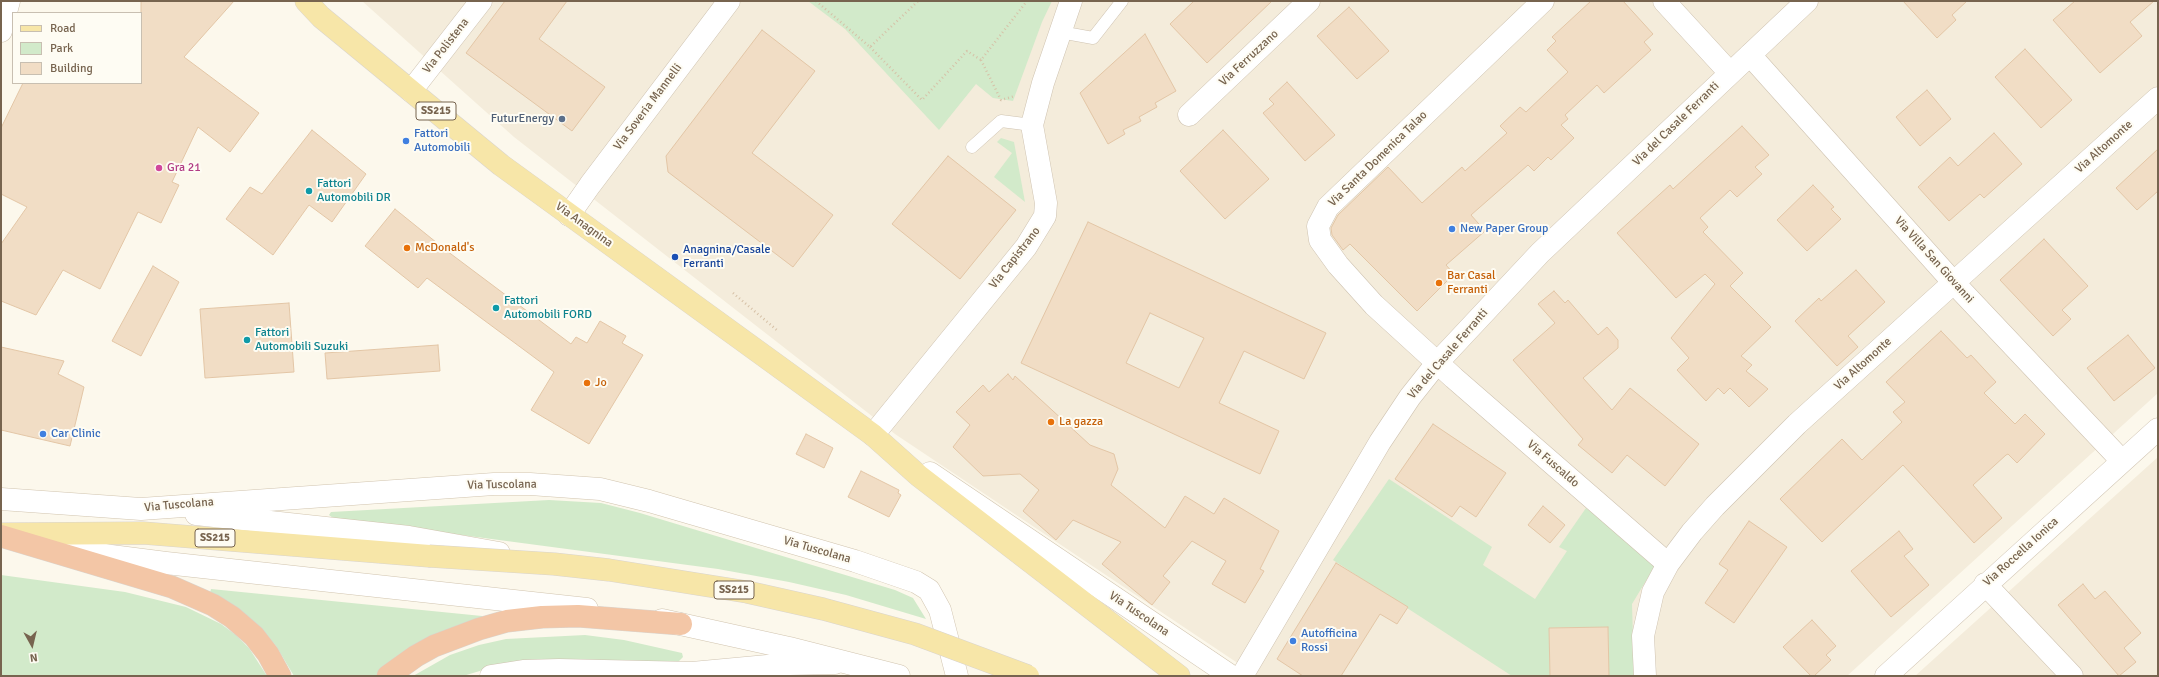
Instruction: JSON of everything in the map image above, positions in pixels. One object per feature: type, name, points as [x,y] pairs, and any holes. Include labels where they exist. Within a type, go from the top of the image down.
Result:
[{"type":"highway","points":[[1,535],[172,588],[202,600],[224,612],[245,627],[268,654],[280,676]]},
{"type":"highway","points":[[388,676],[416,656],[434,646],[479,629],[507,621],[542,617],[578,616],[681,624]]},
{"type":"main road","name":"Via Anagnina","points":[[306,1],[322,17],[502,165],[873,435]]},
{"type":"main road","name":"Via Tuscolana","points":[[873,435],[919,476],[1179,676]]},
{"type":"main road","name":"Via Tuscolana","points":[[1,535],[150,534],[429,556],[554,564],[682,581],[797,603],[922,636],[1028,676]]},
{"type":"street","points":[[1,31],[9,1]]},
{"type":"street","name":"Via Polistena","points":[[411,91],[481,1]]},
{"type":"street","name":"Via Soveria Mannelli","points":[[570,215],[590,185],[729,1]]},
{"type":"street","name":"Via Capistrano","points":[[873,435],[1026,247],[1045,216],[1046,203],[1032,125],[1042,83],[1071,1]]},
{"type":"street","name":"Via Ferruzzano","points":[[1189,115],[1309,1]]},
{"type":"street","name":"Via Santa Domenica Talao","points":[[1437,363],[1374,305],[1350,279],[1323,246],[1320,240],[1318,226],[1328,207],[1543,1]]},
{"type":"street","points":[[1664,1],[1730,73]]},
{"type":"street","name":"Via del Casale Ferranti","points":[[1242,676],[1380,442],[1410,397],[1437,363],[1540,253],[1807,1]]},
{"type":"street","name":"Via Villa San Giovanni","points":[[1750,55],[1954,283],[2122,461]]},
{"type":"street","name":"Via Altomonte","points":[[1645,676],[1644,636],[1646,618],[1653,592],[1668,564],[1692,532],[1749,470],[1797,424],[2158,98]]},
{"type":"street","name":"Via Fuscaldo","points":[[1437,363],[1668,564]]},
{"type":"street","name":"Via Roccella Ionica","points":[[1886,676],[1985,584],[2158,429]]},
{"type":"street","name":"Via Tuscolana","points":[[873,435],[1231,676]]},
{"type":"street","name":"Via Tuscolana","points":[[1,499],[142,509],[510,484],[575,486],[621,493],[855,561],[902,576],[923,585],[934,597],[940,610],[957,676]]},
{"type":"street","points":[[142,509],[401,536],[554,564]]},
{"type":"street","points":[[1,535],[111,556],[608,611],[681,624],[899,676]]},
{"type":"street","points":[[1985,584],[2072,676]]},
{"type":"street","points":[[491,676],[523,671],[559,670],[692,673],[789,664],[851,664]]},
{"type":"lane","points":[[1060,32],[1093,38],[1122,1]]},
{"type":"lane","points":[[972,147],[1002,121],[1032,125]]},
{"type":"path","points":[[816,1],[870,47],[922,100],[967,52],[981,60],[1001,100],[1019,95]]},
{"type":"path","points":[[870,47],[918,1]]},
{"type":"path","points":[[981,60],[1027,1]]},
{"type":"path","points":[[733,293],[778,331]]},
{"type":"shaded area","points":[[362,1],[2158,1],[2158,393],[1847,676],[1257,676],[895,434],[514,137]]},
{"type":"shaded area","points":[[2158,457],[2158,676],[1915,676]]},
{"type":"green space","points":[[808,1],[1052,1],[1042,22],[1013,101],[993,98],[976,84],[939,130],[845,29]]},
{"type":"green space","points":[[1001,138],[1014,142],[1025,202],[994,177],[1012,153],[997,142]]},
{"type":"green space","points":[[1389,479],[1492,547],[1483,565],[1535,599],[1567,551],[1559,547],[1586,508],[1656,564],[1632,604],[1633,638],[1638,676],[1609,676],[1608,627],[1549,628],[1550,676],[1512,676],[1333,560]]},
{"type":"green space","points":[[549,500],[601,503],[640,513],[895,590],[913,598],[926,619],[846,595],[789,582],[718,569],[333,518],[329,515],[331,512]]},
{"type":"green space","points":[[1,575],[125,592],[186,607],[221,624],[236,635],[249,648],[267,676],[1,676]]},
{"type":"green space","points":[[211,589],[482,616],[482,621],[379,676],[294,676],[276,646],[266,634],[210,593]]},
{"type":"green space","points":[[585,635],[624,640],[682,653],[683,657],[677,663],[493,667],[463,676],[413,676],[450,655],[479,645],[506,639]]},
{"type":"building","points":[[141,1],[234,1],[184,57],[259,113],[230,152],[198,127],[172,182],[179,185],[161,223],[138,212],[100,289],[63,270],[36,315],[1,301],[1,244],[27,207],[1,194],[1,128],[23,84],[142,84]]},
{"type":"building","points":[[505,1],[567,1],[539,39],[605,87],[572,131],[466,53]]},
{"type":"building","points":[[1194,1],[1272,1],[1207,63],[1170,24]]},
{"type":"building","points":[[1591,1],[1623,1],[1653,34],[1644,42],[1651,50],[1604,93],[1597,85],[1565,115],[1568,119],[1561,125],[1574,138],[1551,160],[1548,157],[1534,171],[1528,165],[1471,215],[1485,231],[1446,265],[1454,274],[1417,311],[1350,244],[1343,250],[1332,235],[1331,228],[1338,215],[1388,167],[1422,203],[1462,167],[1465,171],[1507,133],[1500,126],[1520,107],[1526,112],[1568,72],[1547,50],[1556,41],[1552,37]]},
{"type":"building","points":[[1903,1],[1967,1],[1952,15],[1956,20],[1937,38]]},
{"type":"building","points":[[2075,1],[2154,1],[2130,22],[2142,36],[2100,73],[2053,20]]},
{"type":"building","points":[[1349,7],[1389,51],[1357,79],[1317,36]]},
{"type":"building","points":[[762,30],[815,71],[752,153],[833,215],[793,267],[668,172],[666,156]]},
{"type":"building","points":[[1145,34],[1176,91],[1155,103],[1157,107],[1139,117],[1141,121],[1123,130],[1125,134],[1108,144],[1080,93]]},
{"type":"building","points":[[2025,49],[2072,100],[2041,128],[1995,77]]},
{"type":"building","points":[[1287,82],[1335,135],[1305,161],[1263,113],[1274,104],[1269,99]]},
{"type":"building","points":[[1927,90],[1951,119],[1920,146],[1896,117]]},
{"type":"building","points":[[1742,126],[1769,155],[1755,167],[1762,174],[1737,197],[1730,190],[1700,218],[1708,227],[1703,232],[1743,273],[1730,286],[1771,327],[1741,356],[1752,365],[1746,371],[1768,389],[1749,407],[1730,388],[1724,394],[1718,388],[1706,401],[1677,370],[1689,358],[1671,338],[1715,284],[1705,274],[1676,298],[1617,233],[1670,185],[1673,189]]},
{"type":"building","name":"Fattori Automobili DR","points":[[312,130],[366,174],[332,222],[309,205],[273,255],[226,219],[250,187],[262,194]]},
{"type":"building","points":[[1223,130],[1269,179],[1225,219],[1180,171]]},
{"type":"building","points":[[1994,133],[2022,164],[1984,198],[1980,194],[1949,221],[1918,187],[1950,157],[1958,166]]},
{"type":"building","points":[[2158,149],[2158,191],[2137,210],[2116,188]]},
{"type":"building","points":[[948,156],[1016,210],[960,279],[892,224]]},
{"type":"building","points":[[1813,185],[1834,207],[1831,209],[1841,219],[1807,251],[1777,220]]},
{"type":"building","points":[[395,209],[447,251],[571,344],[576,337],[587,343],[600,321],[626,336],[622,343],[643,355],[589,444],[531,410],[554,372],[427,278],[418,288],[365,246]]},
{"type":"building","points":[[1088,222],[1326,333],[1304,379],[1244,351],[1219,403],[1279,431],[1260,474],[1021,363]],"holes":[[[1150,313],[1204,338],[1179,388],[1126,363]]]},
{"type":"building","points":[[2044,239],[2088,286],[2062,310],[2071,319],[2053,336],[2000,280]]},
{"type":"building","points":[[153,266],[179,282],[141,356],[112,341]]},
{"type":"building","points":[[1856,270],[1885,302],[1848,336],[1858,347],[1837,366],[1795,321],[1819,298],[1821,301]]},
{"type":"building","points":[[1554,291],[1565,303],[1568,300],[1598,335],[1607,327],[1618,340],[1618,348],[1583,378],[1612,410],[1630,388],[1699,444],[1665,486],[1627,455],[1612,473],[1578,445],[1583,439],[1513,360],[1555,323],[1538,304]]},
{"type":"building","name":"Fattori Automobili Suzuki","points":[[289,303],[294,372],[205,378],[200,309]]},
{"type":"building","points":[[1941,331],[1967,358],[1971,355],[1996,382],[1984,393],[2015,424],[2025,414],[2045,434],[2017,463],[2008,454],[2006,455],[1973,485],[2002,518],[1974,543],[1903,465],[1822,542],[1780,499],[1842,439],[1862,460],[1902,422],[1893,412],[1905,402],[1886,382]]},
{"type":"building","points":[[2128,335],[2155,368],[2114,401],[2087,368]]},
{"type":"building","points":[[438,345],[440,371],[327,379],[325,353]]},
{"type":"building","points":[[1,347],[64,361],[58,374],[84,387],[70,446],[1,430]]},
{"type":"building","points":[[1008,374],[1013,380],[1015,376],[1090,445],[1114,454],[1118,469],[1111,485],[1165,528],[1185,496],[1214,514],[1224,498],[1279,531],[1260,569],[1264,571],[1245,603],[1212,584],[1226,561],[1192,541],[1163,576],[1170,582],[1152,605],[1102,564],[1121,542],[1073,520],[1056,540],[1023,511],[1039,490],[1020,474],[983,476],[953,447],[970,425],[956,412],[983,385],[989,392]]},
{"type":"building","points":[[1433,424],[1506,473],[1476,517],[1460,506],[1452,517],[1395,479]]},
{"type":"building","points":[[806,434],[833,448],[824,468],[796,454]]},
{"type":"building","points":[[861,471],[899,490],[898,493],[901,495],[889,517],[848,497]]},
{"type":"building","points":[[1543,506],[1565,525],[1550,543],[1528,525]]},
{"type":"building","points":[[1749,521],[1787,547],[1734,623],[1705,603],[1728,570],[1719,564]]},
{"type":"building","points":[[1899,531],[1913,549],[1904,556],[1929,585],[1891,617],[1851,571]]},
{"type":"building","points":[[1336,563],[1408,607],[1397,624],[1380,614],[1341,676],[1303,676],[1277,659]]},
{"type":"building","points":[[2083,584],[2095,599],[2105,591],[2141,633],[2124,648],[2136,662],[2119,676],[2058,605]]},
{"type":"building","points":[[1812,620],[1836,646],[1826,655],[1831,660],[1814,676],[1811,676],[1783,647]]},
{"type":"building","points":[[1608,627],[1609,676],[1550,676],[1549,628]]},
{"type":"place","name":"FuturEnergy","points":[[562,119]]},
{"type":"place","name":"Fattori Automobili","points":[[406,141]]},
{"type":"place","name":"Gra 21","points":[[159,168]]},
{"type":"place","name":"Fattori Automobili DR","points":[[309,191]]},
{"type":"place","name":"New Paper Group","points":[[1452,229]]},
{"type":"place","name":"McDonald's","points":[[407,248]]},
{"type":"place","name":"Anagnina/Casale Ferranti","points":[[675,257]]},
{"type":"place","name":"Bar Casal Ferranti","points":[[1439,283]]},
{"type":"place","name":"Fattori Automobili FORD","points":[[496,308]]},
{"type":"place","name":"Fattori Automobili Suzuki","points":[[247,340]]},
{"type":"place","name":"Jo","points":[[587,383]]},
{"type":"place","name":"La gazza","points":[[1051,422]]},
{"type":"place","name":"Car Clinic","points":[[43,434]]},
{"type":"place","name":"Autofficina Rossi","points":[[1293,641]]}]
